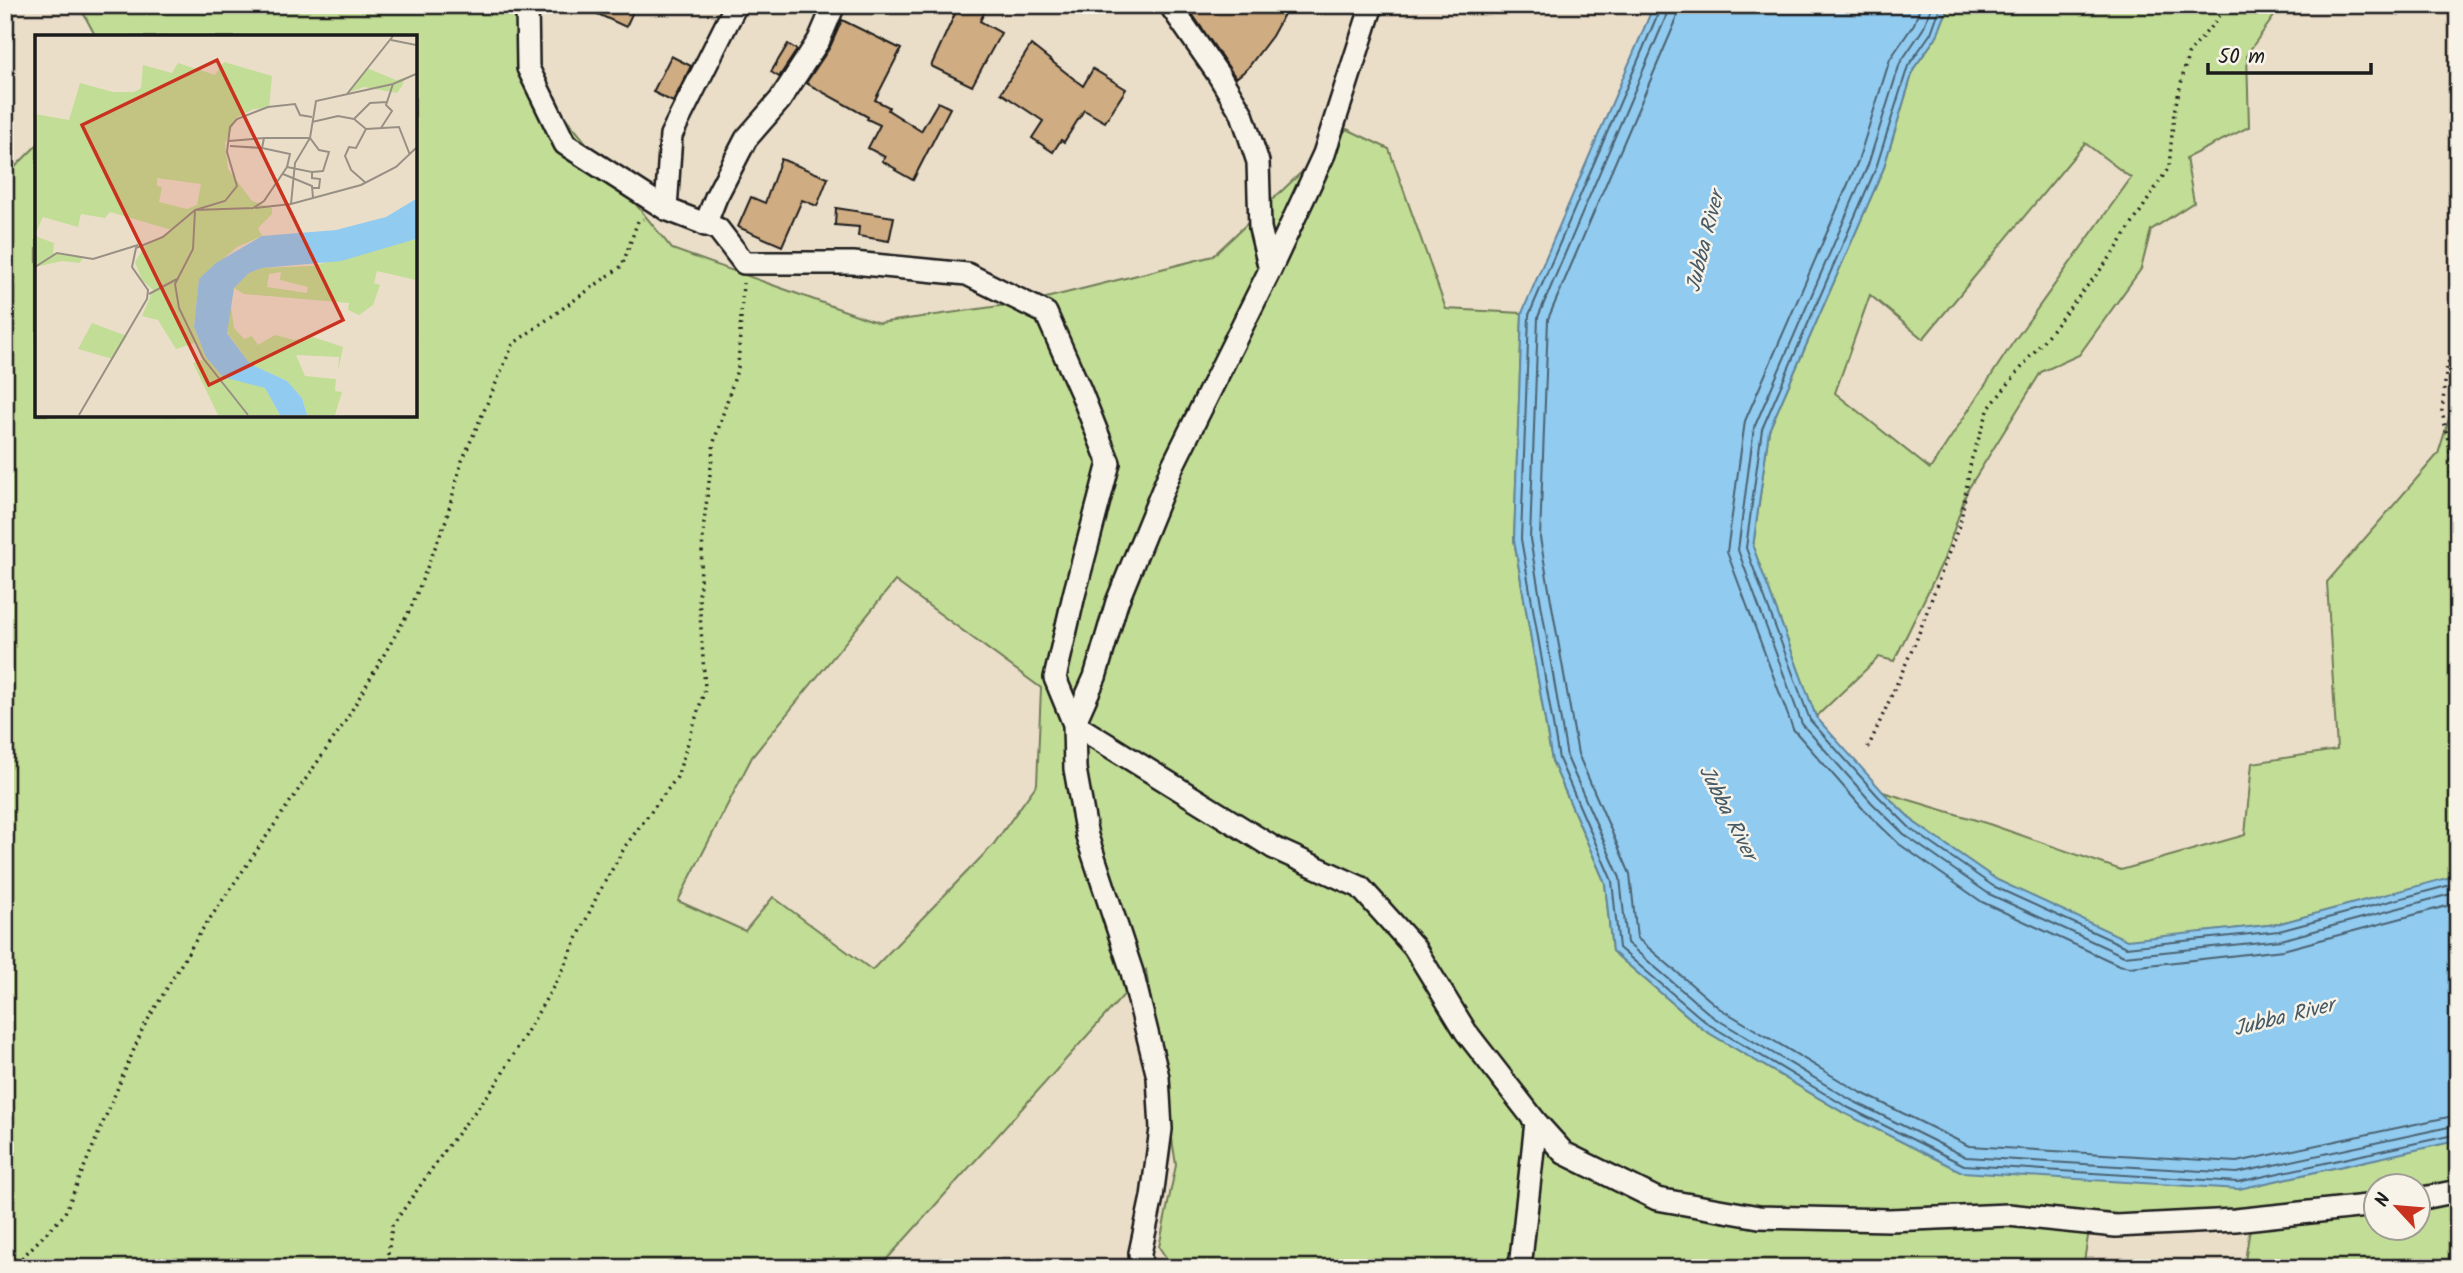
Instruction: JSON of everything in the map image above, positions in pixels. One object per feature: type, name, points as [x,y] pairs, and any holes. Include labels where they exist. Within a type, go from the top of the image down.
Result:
[{"type":"street","points":[[527,5],[528,68],[565,144],[666,209],[718,229],[744,263],[853,263],[967,274],[1046,313],[1109,463],[1055,678],[1074,724],[1075,768],[1087,836],[1132,972],[1158,1077],[1161,1129],[1152,1197],[1139,1263]]},
{"type":"street","points":[[666,209],[671,135],[736,5]]},
{"type":"street","points":[[705,225],[716,197],[746,139],[780,100],[819,40],[834,5]]},
{"type":"street","points":[[1170,5],[1242,114],[1258,162],[1260,228],[1270,270]]},
{"type":"street","points":[[1074,724],[1095,677],[1117,601],[1173,465],[1324,154],[1372,5]]},
{"type":"street","points":[[1074,724],[1274,848],[1360,887],[1414,947],[1466,1032],[1536,1122],[1564,1153],[1657,1199],[1759,1217],[1890,1220],[2008,1215],[2116,1226],[2235,1220],[2362,1206]]},
{"type":"street","points":[[1520,1268],[1536,1122]]},
{"type":"street","points":[[2432,1196],[2458,1191]]},
{"type":"path","points":[[1868,748],[1916,641],[1961,520],[1971,461],[1989,408],[2113,254],[2169,167],[2174,112],[2188,55],[2228,5]]},
{"type":"path","points":[[12,1268],[64,1215],[143,1028],[200,933],[345,722],[411,608],[446,520],[461,461],[513,344],[622,266],[638,221],[666,209]]},
{"type":"path","points":[[386,1268],[392,1226],[450,1143],[495,1086],[559,978],[598,894],[626,845],[677,777],[705,689],[699,598],[704,522],[714,442],[738,367],[744,263]]},
{"type":"path","points":[[2458,351],[2447,364],[2442,411],[2450,450],[2454,562],[2458,583]]},
{"type":"green space","points":[[79,5],[517,5],[518,59],[672,249],[879,323],[1034,301],[1213,256],[1347,129],[1389,149],[1446,309],[1522,313],[1514,540],[1552,761],[1605,883],[1612,951],[1704,1030],[1844,1113],[2458,1139],[2458,1268],[2244,1268],[2251,1221],[2090,1224],[2083,1268],[1173,1268],[1159,1247],[1176,1165],[1146,970],[879,1268],[5,1268],[5,177],[35,147],[35,416],[416,416],[416,35],[95,35]],"holes":[[[895,581],[1041,688],[1037,784],[993,845],[872,970],[773,897],[745,931],[678,901],[752,757]]]},
{"type":"green space","points":[[1949,5],[2282,5],[2247,54],[2249,127],[2186,158],[2194,202],[2151,230],[2141,269],[2079,355],[2041,372],[1967,491],[1944,559],[1894,661],[1879,657],[1816,717],[1753,547],[1769,430],[1883,170],[1914,68],[1937,36]],"holes":[[[2085,143],[2131,178],[2012,344],[1930,469],[1835,393],[1870,295],[1923,339]]]},
{"type":"green space","points":[[2458,390],[2456,876],[2277,924],[2127,941],[1997,880],[1915,823],[1883,792],[1989,824],[2121,870],[2245,835],[2252,763],[2337,750],[2327,582],[2438,454]]},
{"type":"water","name":"Jubba River","points":[[1654,5],[1949,5],[1937,36],[1914,68],[1883,170],[1769,430],[1753,547],[1816,717],[1883,792],[1915,823],[1997,880],[2127,940],[2277,924],[2458,875],[2456,1141],[2239,1189],[1962,1172],[1844,1113],[1704,1030],[1612,951],[1605,883],[1552,761],[1514,540],[1522,313]]},
{"type":"building","points":[[578,5],[636,5],[626,27]]},
{"type":"building","points":[[959,5],[988,5],[980,21],[1001,33],[972,86],[931,66]]},
{"type":"building","points":[[1186,5],[1289,5],[1272,36],[1247,69],[1236,78]]},
{"type":"building","points":[[842,20],[901,49],[875,100],[921,131],[938,102],[950,108],[913,180],[882,161],[885,157],[868,148],[880,125],[806,83],[830,47]]},
{"type":"building","points":[[788,44],[797,50],[779,77],[771,72]]},
{"type":"building","points":[[1031,45],[1083,86],[1093,69],[1126,89],[1105,122],[1084,110],[1064,142],[1061,140],[1053,152],[1032,138],[1043,121],[1001,93]]},
{"type":"building","points":[[671,56],[691,66],[673,102],[653,92]]},
{"type":"building","points":[[781,159],[828,178],[817,206],[802,200],[782,246],[738,227],[751,197],[765,203]]},
{"type":"building","points":[[836,208],[894,217],[889,241],[858,236],[859,227],[835,225]]}]
